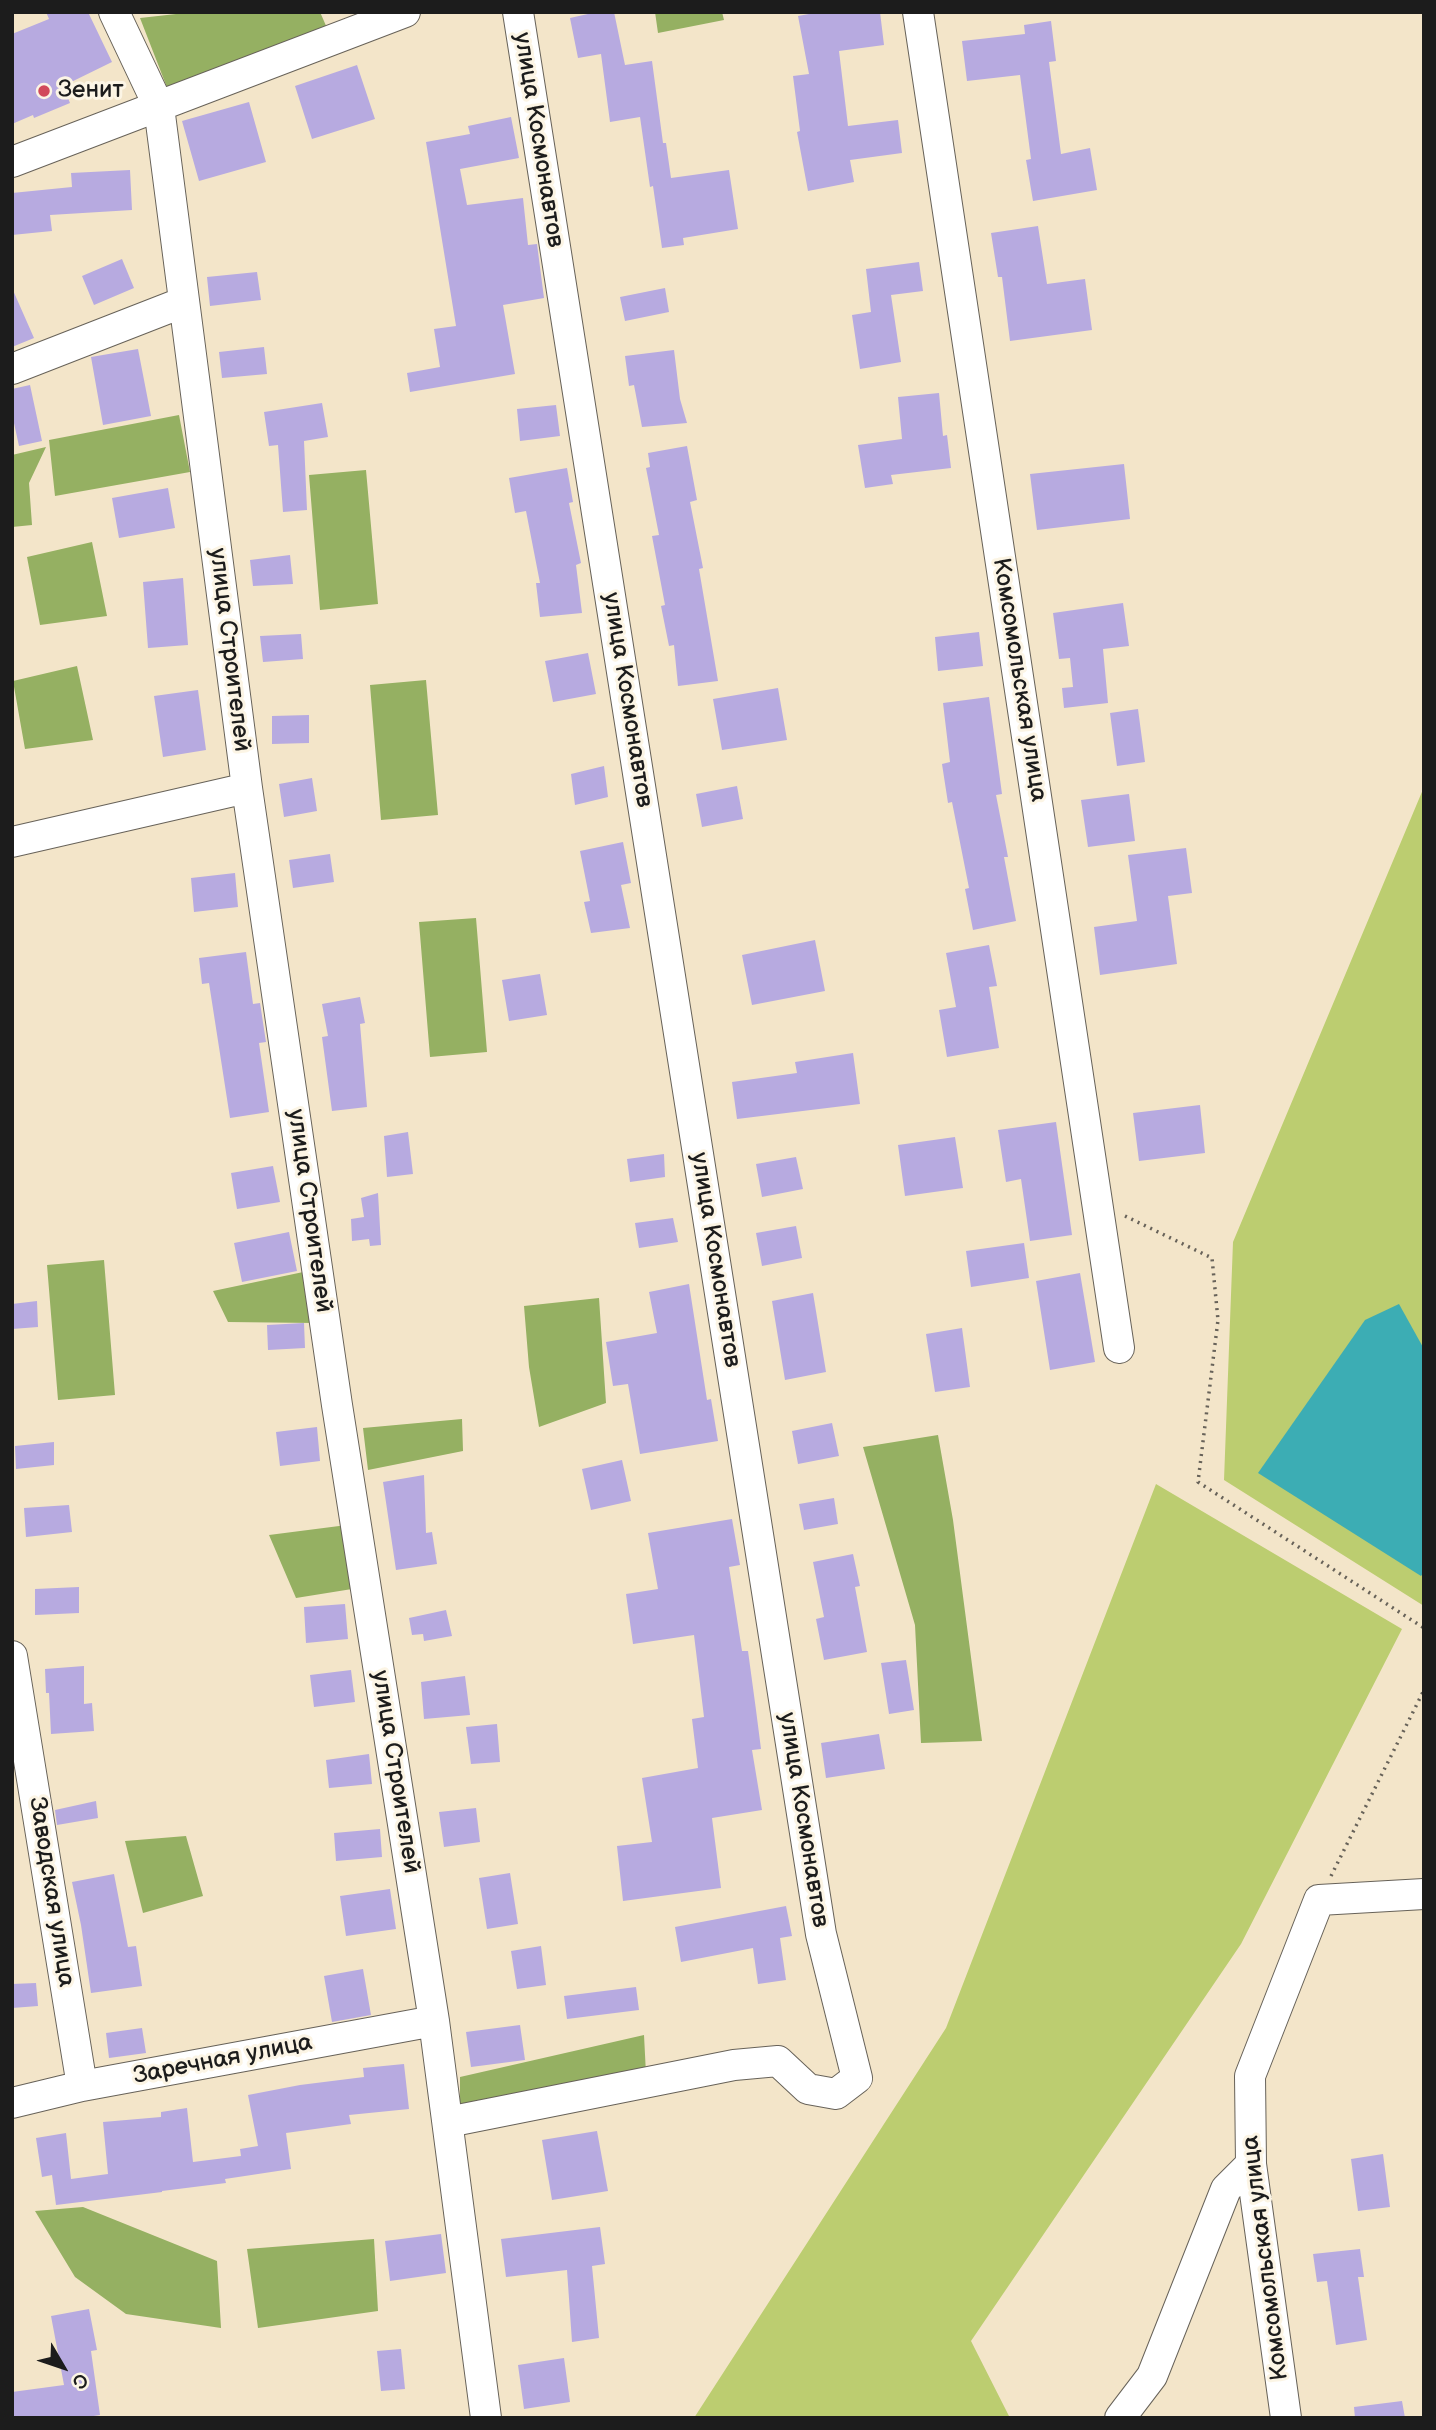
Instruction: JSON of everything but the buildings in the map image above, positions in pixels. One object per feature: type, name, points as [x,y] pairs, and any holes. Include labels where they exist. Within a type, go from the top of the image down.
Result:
[{"type":"street","name":"улица Строителей","points":[[114,12],[159,107],[247,788],[335,1391],[434,2021],[486,2418]]},
{"type":"street","points":[[12,162],[405,12]]},
{"type":"street","name":"улица Космонавтов","points":[[447,2122],[734,2065],[778,2061],[808,2089],[836,2094],[857,2078],[819,1920],[518,12]]},
{"type":"street","name":"Комсомольская улица","points":[[918,12],[1119,1348]]},
{"type":"street","points":[[12,369],[184,302]]},
{"type":"street","points":[[12,842],[247,788]]},
{"type":"street","name":"Заводская улица","points":[[12,1656],[82,2086]]},
{"type":"street","points":[[1319,1900],[1424,1894]]},
{"type":"street","name":"Комсомольская улица","points":[[1286,2418],[1251,2164],[1250,2076],[1319,1900]]},
{"type":"street","name":"Заречная улица","points":[[12,2103],[82,2086],[434,2021]]},
{"type":"street","points":[[1120,2418],[1152,2376],[1226,2189],[1251,2164]]},
{"type":"path","points":[[1098,1203],[1212,1258],[1218,1320],[1198,1482],[1424,1628]]},
{"type":"path","points":[[1319,1900],[1424,1689]]},
{"type":"green space","points":[[194,12],[320,12],[327,28],[168,90],[140,18]]},
{"type":"green space","points":[[655,12],[722,12],[724,20],[658,33]]},
{"type":"green space","points":[[179,415],[190,472],[55,496],[49,440]]},
{"type":"green space","points":[[46,447],[29,483],[32,525],[12,527],[12,455]]},
{"type":"green space","points":[[366,470],[378,604],[320,610],[309,475]]},
{"type":"green space","points":[[92,542],[107,616],[40,625],[27,557]]},
{"type":"green space","points":[[77,666],[93,740],[25,749],[13,681]]},
{"type":"green space","points":[[426,680],[438,815],[381,820],[370,685]]},
{"type":"green space","points":[[1424,787],[1424,1606],[1224,1480],[1233,1242]]},
{"type":"green space","points":[[476,918],[487,1052],[430,1057],[419,922]]},
{"type":"green space","points":[[104,1260],[115,1395],[58,1400],[47,1265]]},
{"type":"green space","points":[[308,1271],[315,1323],[228,1322],[213,1291]]},
{"type":"green space","points":[[599,1298],[606,1403],[539,1427],[529,1367],[524,1306]]},
{"type":"green space","points":[[462,1419],[463,1451],[368,1470],[363,1428]]},
{"type":"green space","points":[[938,1435],[953,1520],[982,1741],[921,1743],[915,1625],[863,1447]]},
{"type":"green space","points":[[1156,1484],[1402,1629],[1241,1944],[971,2341],[1010,2418],[694,2418],[946,2028]]},
{"type":"green space","points":[[347,1525],[352,1589],[296,1598],[269,1535]]},
{"type":"green space","points":[[186,1836],[203,1896],[143,1913],[125,1841]]},
{"type":"green space","points":[[644,2035],[646,2074],[460,2112],[460,2077]]},
{"type":"green space","points":[[83,2207],[217,2261],[221,2328],[126,2314],[75,2277],[35,2211]]},
{"type":"green space","points":[[374,2239],[378,2311],[258,2328],[247,2249]]},
{"type":"water","points":[[1399,1304],[1424,1349],[1424,1572],[1421,1576],[1258,1473],[1365,1320]]},
{"type":"place","name":"Зенит","points":[[44,91]]}]
